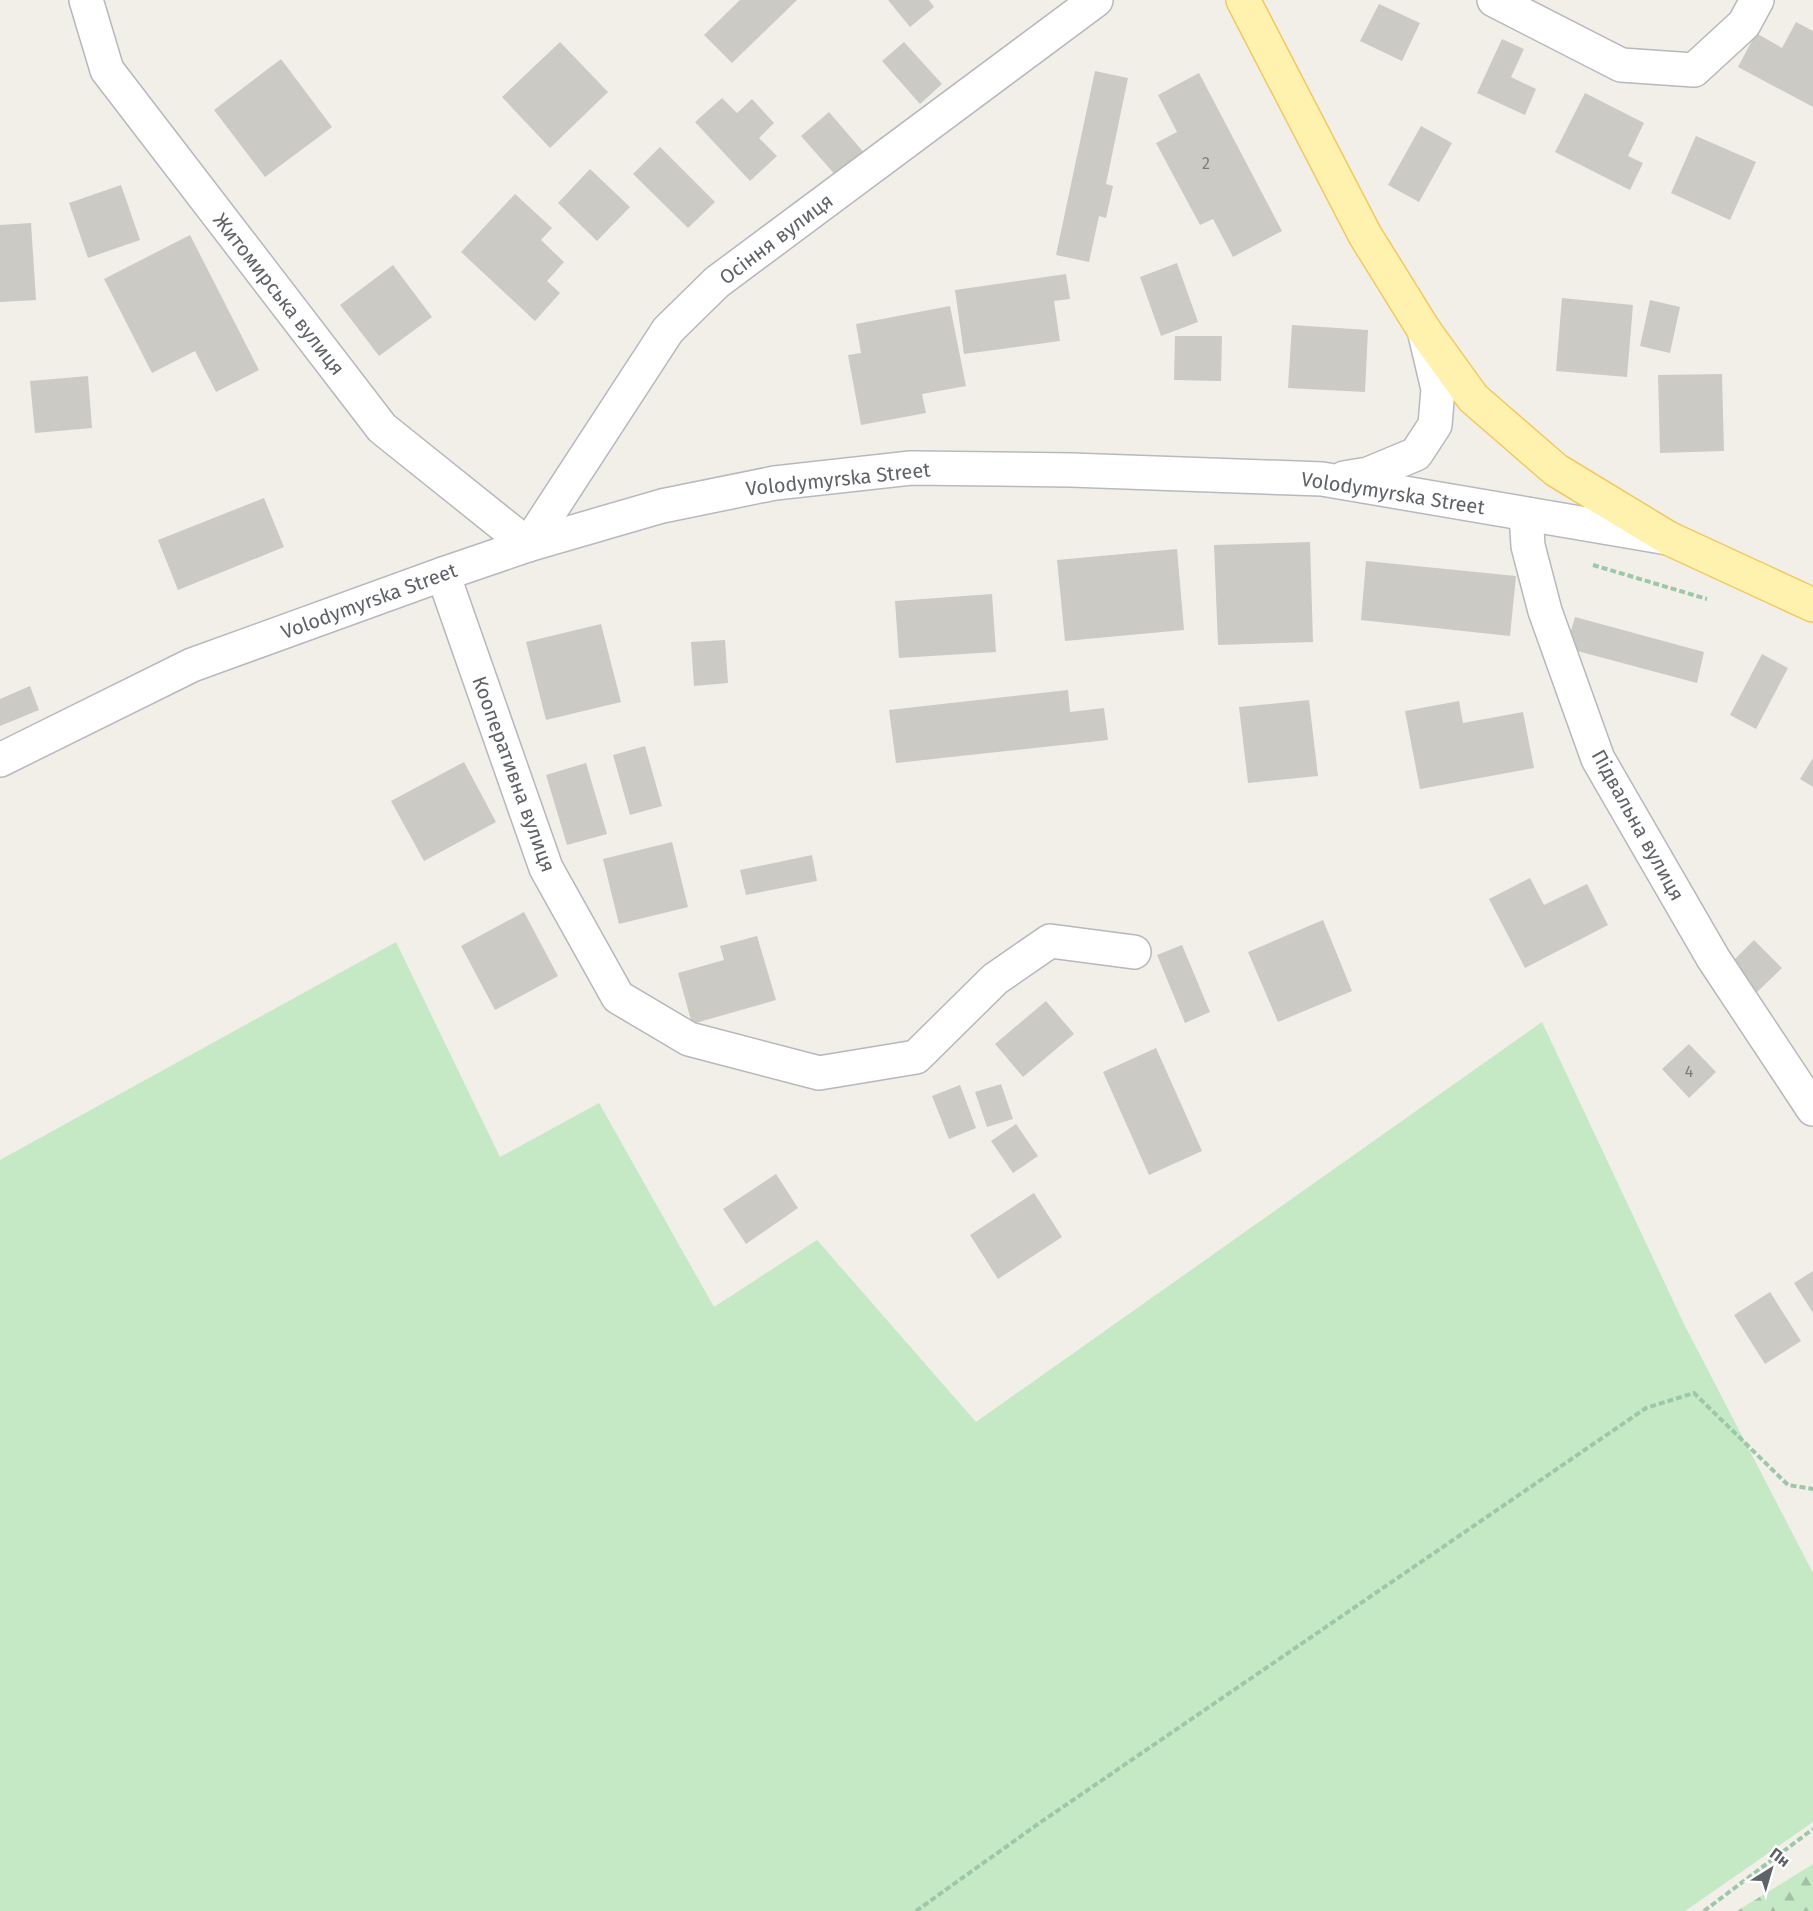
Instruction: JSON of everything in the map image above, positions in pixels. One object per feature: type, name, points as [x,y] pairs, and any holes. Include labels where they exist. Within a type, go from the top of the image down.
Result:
[{"type":"main road","points":[[1244,0],[1365,235],[1424,330],[1473,398],[1556,470],[1668,538]]},
{"type":"main road","name":"Volodymyrska Street","points":[[1668,538],[1813,605]]},
{"type":"street","name":"Житомирська вулиця","points":[[86,0],[107,70],[382,428],[528,545]]},
{"type":"street","name":"Осіння вулиця","points":[[528,545],[668,330],[717,282],[1096,0]]},
{"type":"street","points":[[1494,0],[1622,65],[1694,70],[1744,24],[1757,0]]},
{"type":"street","points":[[1332,480],[1368,474],[1416,454],[1435,425],[1438,389],[1424,330]]},
{"type":"street","name":"Volodymyrska Street","points":[[0,760],[192,664],[443,574],[528,545],[662,506],[775,483],[911,468],[1071,470],[1332,480],[1668,538]]},
{"type":"street","name":"Підвальна вулиця","points":[[1526,514],[1528,546],[1545,610],[1598,759],[1713,958],[1813,1109]]},
{"type":"street","name":"Кооперативна вулиця","points":[[443,574],[546,868],[618,998],[689,1039],[819,1073],[916,1057],[995,979],[1050,941],[1134,952]]},
{"type":"path","points":[[1584,562],[1718,602]]},
{"type":"path","points":[[916,1911],[1038,1824],[1646,1408],[1694,1393],[1788,1485],[1813,1489]]},
{"type":"path","points":[[1704,1911],[1813,1829]]},
{"type":"green space","points":[[396,942],[500,1157],[599,1103],[714,1307],[817,1240],[976,1422],[1542,1022],[1684,1324],[1813,1573],[1813,1822],[1685,1911],[0,1911],[0,1160]]},
{"type":"green space","points":[[1813,1864],[1813,1911],[1737,1911]]},
{"type":"building","points":[[740,0],[797,0],[732,63],[704,35]]},
{"type":"building","points":[[888,0],[929,0],[934,7],[910,27]]},
{"type":"building","points":[[1379,4],[1420,23],[1402,61],[1360,41]]},
{"type":"building","points":[[1796,22],[1813,31],[1813,107],[1738,67],[1756,33],[1782,48]]},
{"type":"building","points":[[1502,39],[1524,49],[1511,77],[1536,89],[1525,115],[1477,93]]},
{"type":"building","points":[[560,42],[608,92],[550,148],[502,97]]},
{"type":"building","points":[[904,42],[942,84],[920,104],[882,61]]},
{"type":"building","points":[[281,59],[332,127],[265,177],[214,110]]},
{"type":"building","points":[[1095,71],[1128,78],[1106,184],[1113,186],[1106,218],[1099,216],[1089,262],[1056,255]]},
{"type":"building","points":[[1199,73],[1282,231],[1233,257],[1213,219],[1200,225],[1156,143],[1177,132],[1158,95]]},
{"type":"building","points":[[1585,93],[1644,123],[1628,156],[1643,163],[1630,190],[1555,152]]},
{"type":"building","points":[[722,98],[737,113],[752,99],[774,123],[759,138],[777,156],[750,181],[695,122]]},
{"type":"building","points":[[829,112],[866,155],[838,178],[801,136]]},
{"type":"building","points":[[1421,126],[1452,143],[1419,202],[1388,185]]},
{"type":"building","points":[[1696,136],[1756,162],[1730,220],[1671,193]]},
{"type":"building","points":[[660,147],[715,202],[688,228],[633,174]]},
{"type":"building","points":[[590,169],[630,207],[597,241],[558,203]]},
{"type":"building","points":[[121,185],[140,240],[88,258],[69,203]]},
{"type":"building","points":[[515,194],[552,228],[541,240],[564,262],[547,281],[560,293],[535,321],[461,252]]},
{"type":"building","points":[[31,223],[36,300],[0,302],[0,225]]},
{"type":"building","points":[[190,235],[259,370],[216,392],[195,351],[152,373],[104,279]]},
{"type":"building","points":[[1177,263],[1198,322],[1161,336],[1140,277]]},
{"type":"building","points":[[393,265],[432,317],[379,356],[340,305]]},
{"type":"building","points":[[1066,274],[1070,299],[1054,301],[1060,341],[964,354],[955,290]]},
{"type":"building","points":[[1562,298],[1633,305],[1627,377],[1556,371]]},
{"type":"building","points":[[1650,300],[1680,307],[1670,353],[1640,346]]},
{"type":"building","points":[[950,306],[966,386],[922,394],[926,413],[861,425],[848,355],[861,353],[856,324]]},
{"type":"building","points":[[1292,325],[1368,330],[1365,392],[1288,388]]},
{"type":"building","points":[[1175,336],[1222,336],[1221,381],[1174,380]]},
{"type":"building","points":[[1722,374],[1724,451],[1660,453],[1658,375]]},
{"type":"building","points":[[88,376],[92,428],[35,433],[30,381]]},
{"type":"building","points":[[264,498],[284,547],[178,590],[158,540]]},
{"type":"building","points":[[1310,542],[1313,642],[1218,645],[1214,545]]},
{"type":"building","points":[[1177,549],[1184,630],[1065,641],[1057,560]]},
{"type":"building","points":[[1366,561],[1516,576],[1510,636],[1361,620]]},
{"type":"building","points":[[992,594],[996,652],[899,658],[895,601]]},
{"type":"building","points":[[1575,617],[1704,652],[1697,683],[1566,648]]},
{"type":"building","points":[[601,624],[621,702],[546,720],[526,642]]},
{"type":"building","points":[[725,640],[728,683],[694,686],[691,642]]},
{"type":"building","points":[[1762,654],[1788,668],[1756,729],[1730,715]]},
{"type":"building","points":[[30,686],[39,710],[0,726],[0,699]]},
{"type":"building","points":[[1068,690],[1070,712],[1104,708],[1108,740],[896,763],[889,710]]},
{"type":"building","points":[[1309,700],[1318,776],[1248,783],[1239,707]]},
{"type":"building","points":[[1459,701],[1463,723],[1523,712],[1534,768],[1420,789],[1405,711]]},
{"type":"building","points":[[645,746],[662,806],[630,815],[613,755]]},
{"type":"building","points":[[1813,758],[1813,787],[1800,779]]},
{"type":"building","points":[[464,762],[496,822],[424,861],[391,801]]},
{"type":"building","points":[[586,763],[607,834],[567,845],[546,775]]},
{"type":"building","points":[[672,842],[688,907],[619,924],[603,859]]},
{"type":"building","points":[[812,855],[817,881],[746,895],[740,870]]},
{"type":"building","points":[[1530,878],[1544,905],[1587,884],[1608,925],[1525,968],[1489,899]]},
{"type":"building","points":[[524,912],[558,976],[495,1010],[461,946]]},
{"type":"building","points":[[1323,920],[1352,991],[1278,1022],[1248,952]]},
{"type":"building","points":[[757,936],[776,1000],[692,1024],[678,973],[724,960],[720,946]]},
{"type":"building","points":[[1754,940],[1782,968],[1755,994],[1728,966]]},
{"type":"building","points":[[1182,945],[1210,1012],[1185,1023],[1157,955]]},
{"type":"building","points":[[1046,1001],[1074,1034],[1023,1077],[995,1044]]},
{"type":"building","points":[[1689,1044],[1716,1072],[1689,1098],[1662,1069]]},
{"type":"building","points":[[1156,1048],[1202,1151],[1149,1175],[1103,1072]]},
{"type":"building","points":[[1001,1084],[1013,1119],[987,1127],[975,1092]]},
{"type":"building","points":[[960,1085],[976,1128],[949,1139],[932,1096]]},
{"type":"building","points":[[1016,1124],[1038,1156],[1013,1173],[991,1141]]},
{"type":"building","points":[[776,1174],[798,1208],[746,1244],[723,1209]]},
{"type":"building","points":[[1034,1193],[1062,1237],[998,1279],[970,1235]]},
{"type":"building","points":[[1813,1271],[1813,1313],[1794,1283]]},
{"type":"building","points":[[1770,1292],[1801,1341],[1765,1364],[1734,1315]]}]
